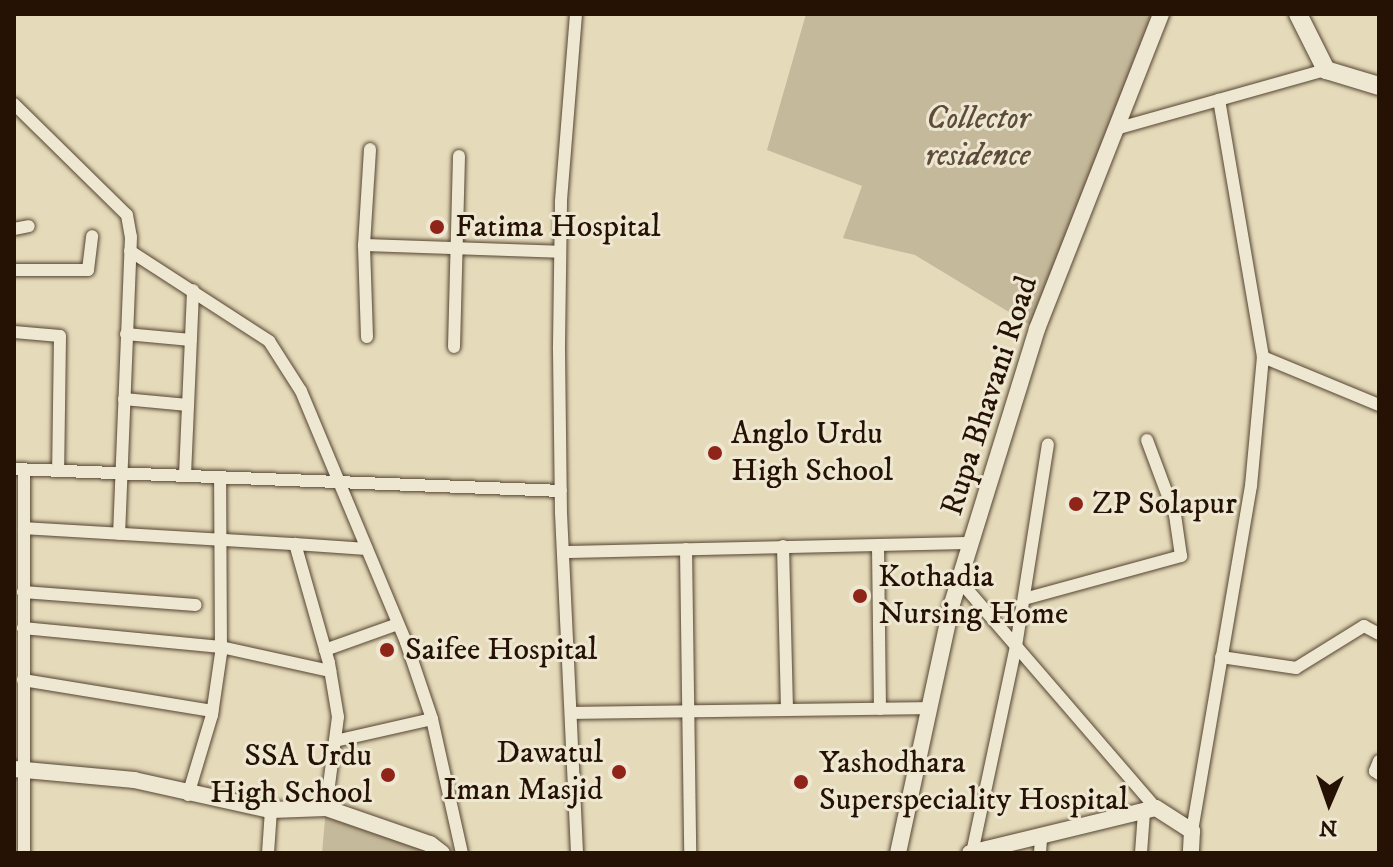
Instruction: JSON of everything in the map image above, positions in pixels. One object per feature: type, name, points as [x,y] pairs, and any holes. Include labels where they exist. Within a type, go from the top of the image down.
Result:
[{"type":"main road","points":[[1298,14],[1326,70],[1379,86]]},
{"type":"street","points":[[576,14],[560,252],[561,491],[577,853]]},
{"type":"street","name":"Rupa Bhavani Road","points":[[898,853],[959,580],[1037,329],[1119,128],[1161,14]]},
{"type":"street","points":[[1119,128],[1326,70]]},
{"type":"street","points":[[1191,853],[1192,831],[1251,486],[1263,357],[1219,100]]},
{"type":"street","points":[[14,104],[127,215],[130,251],[119,534]]},
{"type":"street","points":[[367,337],[364,245],[370,149]]},
{"type":"street","points":[[454,347],[459,156]]},
{"type":"street","points":[[14,229],[29,226]]},
{"type":"street","points":[[14,270],[88,270],[92,236]]},
{"type":"street","points":[[364,245],[560,252]]},
{"type":"street","points":[[130,251],[269,341],[301,391],[398,624],[432,719],[462,853]]},
{"type":"street","points":[[185,475],[193,290]]},
{"type":"street","points":[[14,332],[60,336],[58,471]]},
{"type":"street","points":[[126,334],[191,340]]},
{"type":"street","points":[[1263,357],[1379,405]]},
{"type":"street","points":[[124,399],[188,405]]},
{"type":"street","points":[[1024,599],[1181,556],[1175,515],[1147,440]]},
{"type":"street","points":[[1048,445],[1016,646],[971,853],[1041,845],[1150,810]]},
{"type":"street","points":[[24,853],[18,769],[23,680],[24,528],[19,470],[185,475],[340,485],[561,491]]},
{"type":"street","points":[[188,795],[212,711],[221,647],[220,479]]},
{"type":"street","points":[[24,528],[367,549]]},
{"type":"street","points":[[564,552],[971,543]]},
{"type":"street","points":[[295,544],[325,650],[338,717],[326,808]]},
{"type":"street","points":[[783,546],[787,710]]},
{"type":"street","points":[[878,546],[880,709]]},
{"type":"street","points":[[686,549],[690,853]]},
{"type":"street","points":[[959,580],[1150,810],[1192,831]]},
{"type":"street","points":[[23,592],[196,605]]},
{"type":"street","points":[[325,650],[398,624]]},
{"type":"street","points":[[1221,657],[1296,668],[1364,626],[1379,634]]},
{"type":"street","points":[[23,628],[221,647],[330,671]]},
{"type":"street","points":[[23,680],[212,711]]},
{"type":"street","points":[[573,713],[929,708]]},
{"type":"street","points":[[335,741],[432,719]]},
{"type":"street","points":[[1379,761],[1375,771],[1379,774]]},
{"type":"street","points":[[18,769],[134,780],[188,795],[271,810],[326,808],[430,844],[442,853]]},
{"type":"street","points":[[268,853],[271,810]]},
{"type":"street","points":[[1141,853],[1150,810]]},
{"type":"green space","name":"Collector residence","points":[[806,14],[1160,14],[1037,329],[915,255],[843,238],[862,186],[767,150]]},
{"type":"green space","points":[[326,808],[442,853],[322,853]]},
{"type":"place","name":"Fatima Hospital","points":[[437,227]]},
{"type":"place","name":"Anglo Urdu High School","points":[[715,453]]},
{"type":"place","name":"ZP Solapur","points":[[1076,504]]},
{"type":"place","name":"Kothadia Nursing Home","points":[[860,596]]},
{"type":"place","name":"Saifee Hospital","points":[[387,650]]},
{"type":"place","name":"Dawatul Iman Masjid","points":[[619,772]]},
{"type":"place","name":"SSA Urdu High School","points":[[388,775]]},
{"type":"place","name":"Yashodhara Superspeciality Hospital","points":[[801,782]]}]
